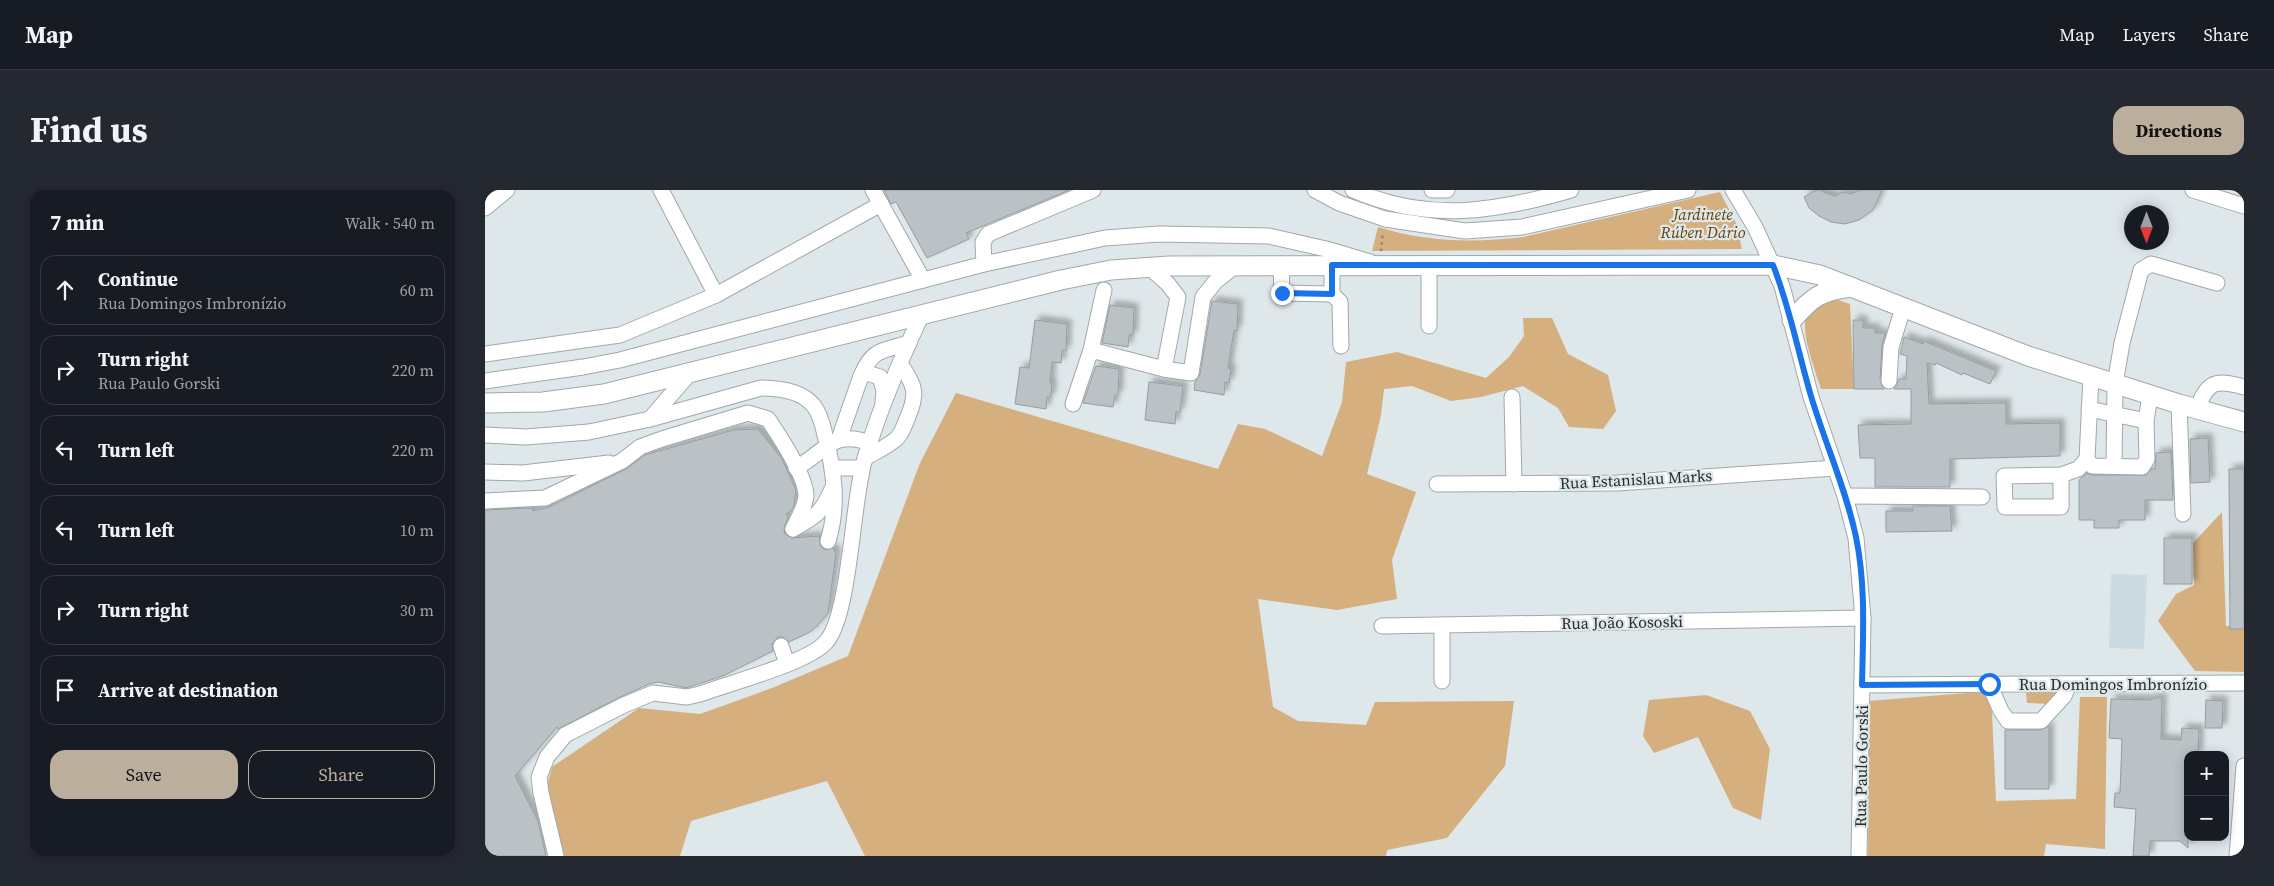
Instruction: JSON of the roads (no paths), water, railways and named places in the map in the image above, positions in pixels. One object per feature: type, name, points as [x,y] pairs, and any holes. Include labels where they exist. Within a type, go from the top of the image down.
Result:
[{"type":"main road","points":[[485,403],[543,402],[626,389],[1088,274],[1149,267],[1235,265],[1773,265],[1820,275],[2003,348],[2150,396],[2244,422]]},
{"type":"main road","points":[[1792,320],[1817,294],[1851,287]]},
{"type":"street","points":[[485,208],[507,190]]},
{"type":"street","points":[[661,190],[716,295]]},
{"type":"street","points":[[873,190],[923,280]]},
{"type":"street","points":[[984,264],[983,242],[988,234],[1093,190]]},
{"type":"street","points":[[1315,190],[1339,203],[1385,219],[1440,228],[1495,230],[1541,224],[1688,190]]},
{"type":"street","points":[[1353,190],[1383,201],[1408,207],[1439,211],[1472,211],[1507,207],[1571,190]]},
{"type":"street","points":[[1433,190],[1447,190]]},
{"type":"street","name":"Rua Paulo Gorski","points":[[1733,190],[1755,227],[1773,265],[1792,320],[1811,397],[1845,496],[1859,552],[1863,618],[1859,856]]},
{"type":"street","points":[[2193,190],[2244,206]]},
{"type":"street","points":[[485,354],[620,335],[716,295],[881,204]]},
{"type":"street","points":[[485,380],[583,367],[620,360],[984,264],[1105,238],[1159,234],[1245,234],[1296,240],[1379,265]]},
{"type":"street","points":[[2114,466],[2113,414],[2115,384],[2122,343],[2141,270],[2151,264],[2217,283]]},
{"type":"street","points":[[1091,350],[1191,374],[1203,297],[1215,282],[1235,265]]},
{"type":"street","points":[[1281,265],[1282,293],[1332,294],[1340,302],[1341,346]]},
{"type":"street","points":[[1332,265],[1332,294]]},
{"type":"street","points":[[1429,265],[1429,326]]},
{"type":"street","points":[[1149,267],[1179,297],[1203,297]]},
{"type":"street","points":[[1073,404],[1091,350],[1104,290]]},
{"type":"street","points":[[1164,369],[1179,297]]},
{"type":"street","points":[[1889,381],[1891,347],[1903,308]]},
{"type":"street","points":[[556,856],[539,777],[547,756],[565,735],[624,705],[653,693],[687,696],[700,694],[787,664],[816,650],[826,642],[839,617],[855,502],[864,463],[883,406],[922,314]]},
{"type":"street","points":[[828,542],[833,524],[833,442],[868,360],[879,352],[909,343]]},
{"type":"street","points":[[833,475],[864,463],[896,439],[901,433],[913,404],[915,391],[911,379],[900,364]]},
{"type":"street","points":[[650,419],[690,373]]},
{"type":"street","points":[[861,376],[867,374],[880,377],[884,390],[883,406]]},
{"type":"street","points":[[2091,377],[2087,459],[2092,466],[2142,467],[2147,459],[2146,421],[2150,396]]},
{"type":"street","points":[[2183,514],[2188,407],[2211,385],[2227,382],[2244,387]]},
{"type":"street","points":[[485,434],[526,437],[589,432],[650,419],[761,388],[778,388],[795,393],[814,406],[833,442]]},
{"type":"street","points":[[1512,398],[1514,484]]},
{"type":"street","points":[[2089,409],[2146,421]]},
{"type":"street","points":[[485,501],[545,498],[623,460],[640,447],[662,438],[748,413],[768,419],[783,441],[805,485],[806,497],[804,507],[793,529],[815,516],[825,506],[833,475]]},
{"type":"street","points":[[796,468],[833,442],[858,439],[870,443]]},
{"type":"street","points":[[2061,475],[2077,470],[2087,459]]},
{"type":"street","points":[[485,472],[542,471],[623,460]]},
{"type":"street","name":"Rua Estanislau Marks","points":[[1437,484],[1617,483],[1835,468]]},
{"type":"street","points":[[542,471],[545,481],[545,498]]},
{"type":"street","points":[[1845,496],[1982,496]]},
{"type":"street","points":[[828,613],[843,592]]},
{"type":"street","name":"Rua João Kososki","points":[[1382,626],[1863,618]]},
{"type":"street","points":[[1442,625],[1442,681]]},
{"type":"street","points":[[781,646],[787,664]]},
{"type":"street","name":"Rua Domingos Imbronízio","points":[[1862,685],[2244,683]]},
{"type":"street","points":[[1989,684],[2001,711],[2008,721],[2041,721],[2065,696],[2069,684]]},
{"type":"street","points":[[2237,856],[2244,766]]},
{"type":"park label","name":"Jardinete Rúben Dário","points":[[1703,223]]}]
